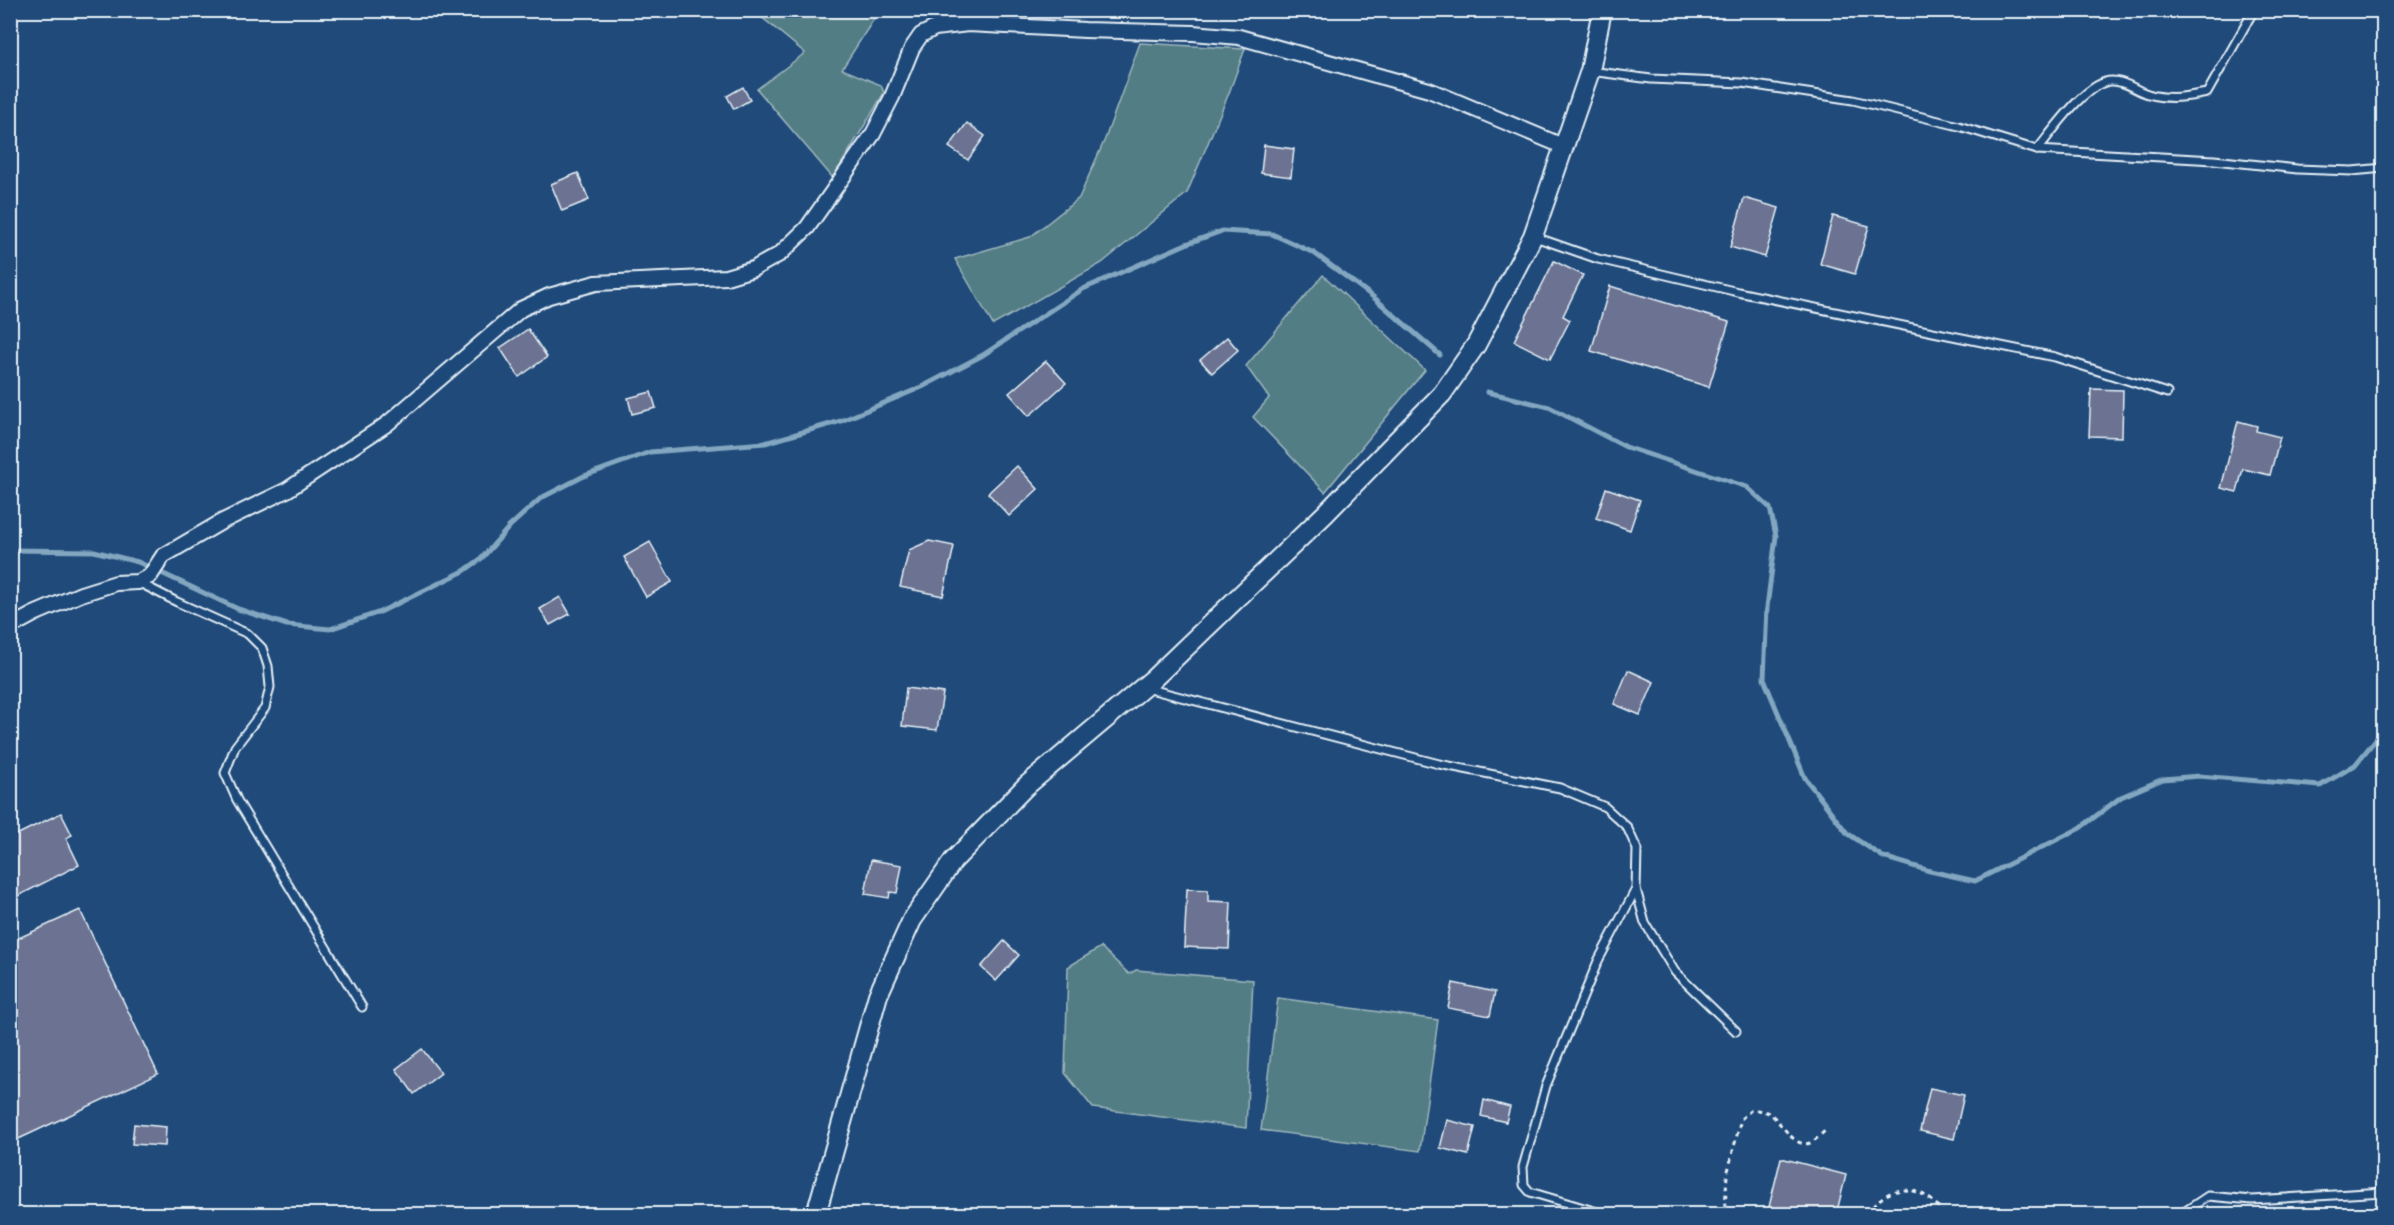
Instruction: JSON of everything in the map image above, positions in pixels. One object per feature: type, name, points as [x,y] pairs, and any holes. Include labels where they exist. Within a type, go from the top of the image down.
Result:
[{"type":"street","points":[[816,1215],[878,994],[912,920],[953,861],[1026,786],[1144,687],[1325,514],[1442,394],[1476,345],[1533,236],[1590,71],[1602,10]]},
{"type":"street","points":[[10,627],[81,594],[116,583],[144,579],[163,556],[223,521],[287,490],[387,424],[521,309],[549,296],[596,283],[726,277],[753,268],[780,254],[807,228],[873,134],[892,97],[912,48],[921,35],[935,28],[968,24],[1239,37],[1429,90],[1565,147]]},
{"type":"lane","points":[[2037,150],[2070,110],[2097,84],[2113,80],[2146,94],[2167,98],[2184,98],[2207,93],[2254,10]]},
{"type":"lane","points":[[1590,71],[1651,78],[1743,83],[1853,99],[1959,126],[2037,150],[2214,160],[2297,169],[2352,171],[2384,168]]},
{"type":"lane","points":[[1533,236],[1598,259],[1738,292],[2055,357],[2167,393]]},
{"type":"lane","points":[[144,579],[248,634],[262,648],[268,666],[270,687],[265,708],[235,747],[225,773],[237,800],[362,1007]]},
{"type":"lane","points":[[1144,687],[1439,764],[1560,788],[1605,807],[1627,827],[1637,849],[1636,890],[1645,923],[1675,972],[1736,1031]]},
{"type":"lane","points":[[1604,1215],[1530,1192],[1524,1185],[1523,1167],[1546,1086],[1598,961],[1636,890]]},
{"type":"lane","points":[[2181,1215],[2208,1196],[2252,1200],[2384,1192]]},
{"type":"path","points":[[1730,1215],[1725,1209],[1727,1175],[1741,1119],[1751,1110],[1762,1110],[1770,1114],[1794,1139],[1802,1144],[1811,1143],[1825,1131]]},
{"type":"path","points":[[1868,1215],[1873,1205],[1884,1196],[1898,1191],[1912,1190],[1931,1199],[1944,1215]]},
{"type":"green space","points":[[754,11],[879,11],[842,69],[881,85],[884,93],[833,178],[757,89],[805,53]]},
{"type":"green space","points":[[1140,43],[1245,49],[1187,193],[1102,263],[993,325],[955,259],[1030,237],[1079,198],[1105,139]]},
{"type":"green space","points":[[1323,275],[1425,370],[1325,492],[1253,417],[1269,398],[1246,366]]},
{"type":"green space","points":[[1101,947],[1129,974],[1136,970],[1253,980],[1246,1128],[1093,1108],[1065,1073],[1068,967]]},
{"type":"green space","points":[[1278,998],[1438,1020],[1420,1151],[1261,1130]]},
{"type":"building","points":[[743,87],[750,100],[734,109],[727,96]]},
{"type":"building","points":[[967,123],[985,136],[968,160],[949,147]]},
{"type":"building","points":[[1264,145],[1294,149],[1291,177],[1261,173]]},
{"type":"building","points":[[578,173],[589,200],[562,211],[551,184]]},
{"type":"building","points":[[1744,198],[1779,208],[1765,257],[1730,247]]},
{"type":"building","points":[[1833,216],[1869,226],[1855,274],[1820,264]]},
{"type":"building","points":[[1554,261],[1583,275],[1563,316],[1570,320],[1550,359],[1514,341]]},
{"type":"building","points":[[1610,286],[1729,322],[1709,387],[1591,351]]},
{"type":"building","points":[[528,329],[547,357],[519,377],[500,348]]},
{"type":"building","points":[[1227,337],[1238,350],[1212,373],[1200,360]]},
{"type":"building","points":[[1046,361],[1066,383],[1029,416],[1009,393]]},
{"type":"building","points":[[2091,389],[2123,390],[2122,437],[2089,436]]},
{"type":"building","points":[[651,392],[656,408],[632,414],[628,398]]},
{"type":"building","points":[[2238,421],[2257,426],[2256,431],[2280,437],[2270,475],[2243,469],[2237,492],[2221,488]]},
{"type":"building","points":[[1017,466],[1038,489],[1009,516],[988,493]]},
{"type":"building","points":[[1606,488],[1640,500],[1630,530],[1596,518]]},
{"type":"building","points":[[929,541],[954,546],[943,596],[900,587],[909,550]]},
{"type":"building","points":[[650,542],[672,582],[646,597],[624,557]]},
{"type":"building","points":[[560,597],[570,614],[550,625],[540,609]]},
{"type":"building","points":[[1628,670],[1654,682],[1640,715],[1614,704]]},
{"type":"building","points":[[906,688],[943,693],[937,730],[902,726]]},
{"type":"building","points":[[61,813],[72,835],[66,838],[79,865],[10,900],[10,838]]},
{"type":"building","points":[[871,860],[902,865],[897,893],[890,892],[889,898],[865,894]]},
{"type":"building","points":[[1187,889],[1208,890],[1208,901],[1231,902],[1229,949],[1184,947]]},
{"type":"building","points":[[80,910],[158,1074],[10,1143],[10,942]]},
{"type":"building","points":[[1004,941],[1019,955],[996,981],[981,967]]},
{"type":"building","points":[[1453,983],[1495,992],[1490,1016],[1448,1008]]},
{"type":"building","points":[[422,1049],[441,1073],[414,1094],[396,1069]]},
{"type":"building","points":[[1930,1088],[1964,1095],[1954,1139],[1920,1131]]},
{"type":"building","points":[[1484,1100],[1510,1107],[1506,1122],[1481,1116]]},
{"type":"building","points":[[1447,1120],[1475,1127],[1468,1155],[1440,1148]]},
{"type":"building","points":[[134,1124],[166,1127],[165,1146],[132,1144]]},
{"type":"building","points":[[1781,1158],[1846,1175],[1836,1215],[1767,1215]]},
{"type":"waterway","points":[[10,550],[94,551],[138,562],[238,609],[287,625],[330,629],[380,612],[464,571],[482,558],[510,526],[541,498],[584,476],[650,452],[765,443],[841,421],[922,387],[983,355],[1083,289],[1186,244],[1222,231],[1272,234],[1314,253],[1372,296],[1440,355]]},
{"type":"waterway","points":[[1487,392],[1549,407],[1626,447],[1747,487],[1770,508],[1776,536],[1767,607],[1764,679],[1805,778],[1847,833],[1883,857],[1975,881],[2080,828],[2121,797],[2163,779],[2199,776],[2320,786],[2355,765],[2384,729]]}]
